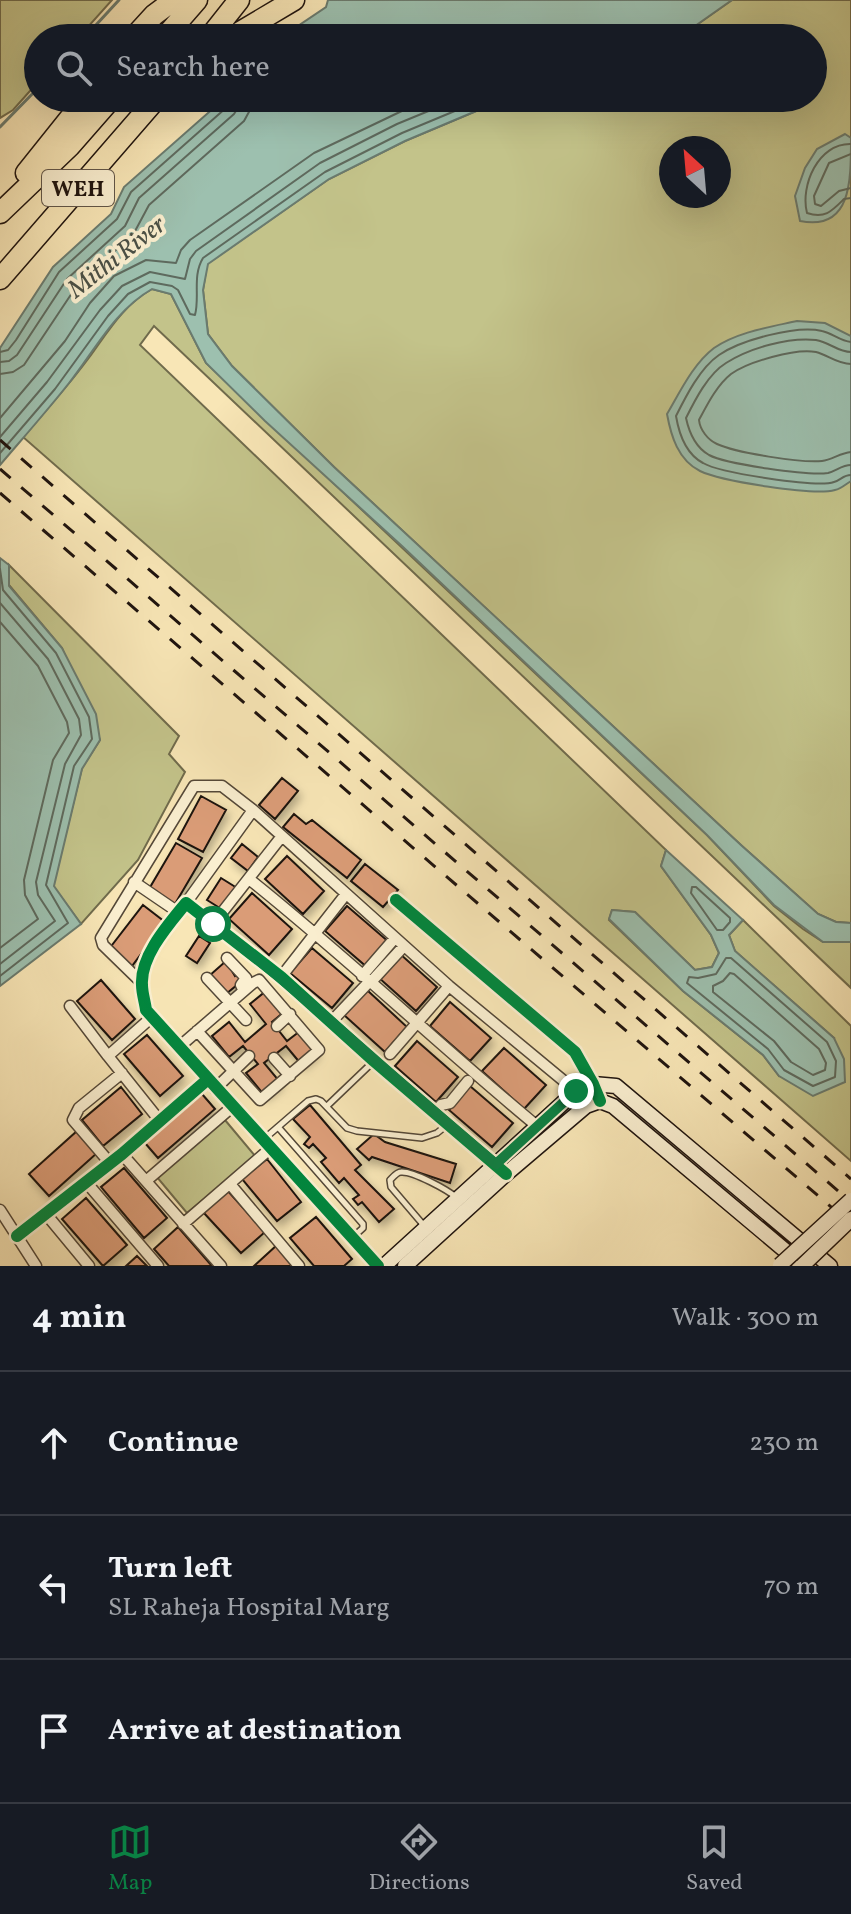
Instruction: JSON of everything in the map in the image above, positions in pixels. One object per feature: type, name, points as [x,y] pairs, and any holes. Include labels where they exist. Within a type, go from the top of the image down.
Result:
[{"type":"highway","points":[[146,24],[174,0]]},
{"type":"highway","points":[[176,24],[197,0]]},
{"type":"highway","points":[[237,16],[280,0]]},
{"type":"highway","points":[[237,16],[294,0]]},
{"type":"highway","points":[[0,210],[75,112]]},
{"type":"highway","name":"WEH","points":[[0,210],[70,146],[100,112]]},
{"type":"highway","name":"WEH","points":[[0,279],[145,112]]},
{"type":"main road","points":[[384,1266],[411,1261],[501,1169],[537,1126],[576,1091],[593,1084],[616,1086],[830,1266]]},
{"type":"main road","points":[[411,1261],[427,1228],[458,1199],[586,1106],[600,1101],[613,1106],[803,1266],[851,1219]]},
{"type":"main road","points":[[780,1266],[851,1200]]},
{"type":"street","points":[[142,983],[103,945],[101,938],[194,786],[222,786],[253,810],[449,986],[576,1091]]},
{"type":"street","points":[[253,810],[151,953],[144,967],[142,983],[146,1010],[378,1266]]},
{"type":"street","points":[[213,924],[282,836]]},
{"type":"street","points":[[249,879],[316,932],[417,1025],[537,1126]]},
{"type":"street","points":[[134,882],[178,912]]},
{"type":"street","points":[[281,977],[346,894]]},
{"type":"street","points":[[396,900],[575,1052],[600,1101]]},
{"type":"street","points":[[186,903],[281,977],[330,1023],[501,1169]]},
{"type":"street","points":[[330,1023],[400,942]]},
{"type":"street","points":[[227,958],[246,979],[241,986],[245,990]]},
{"type":"street","points":[[244,976],[260,961]]},
{"type":"street","points":[[207,978],[246,1020]]},
{"type":"street","points":[[179,1047],[197,1031],[245,990],[259,980],[319,1050],[260,1100],[197,1031]]},
{"type":"street","points":[[390,1054],[449,986]]},
{"type":"street","points":[[70,1006],[160,1121]]},
{"type":"street","points":[[277,1026],[290,1014]]},
{"type":"street","points":[[108,1056],[152,1017]]},
{"type":"street","points":[[17,1236],[160,1121],[233,1072],[249,1056]]},
{"type":"street","points":[[274,1058],[290,1076]]},
{"type":"street","points":[[110,1163],[73,1120],[79,1108],[122,1073]]},
{"type":"street","points":[[434,1113],[441,1105],[450,1103],[468,1081]]},
{"type":"street","points":[[146,1181],[232,1107]]},
{"type":"street","points":[[183,1224],[230,1184],[268,1144]]},
{"type":"street","points":[[122,1154],[221,1266]]},
{"type":"street","points":[[86,1182],[158,1266]]},
{"type":"street","points":[[230,1184],[299,1266]]},
{"type":"street","points":[[0,1210],[36,1266]]},
{"type":"street","points":[[46,1214],[89,1266]]},
{"type":"lane","points":[[327,1106],[374,1061]]},
{"type":"lane","points":[[268,1144],[278,1127],[312,1099],[319,1099],[347,1128],[357,1131],[422,1138],[437,1133],[448,1124]]},
{"type":"lane","points":[[278,1127],[363,1224],[363,1228],[352,1238]]},
{"type":"lane","points":[[427,1228],[391,1187],[390,1180],[396,1173],[445,1187],[458,1199]]},
{"type":"green space","points":[[0,0],[112,0],[91,24],[24,24],[24,98],[0,118]]},
{"type":"green space","points":[[732,0],[851,0],[851,923],[836,922],[818,914],[742,846],[334,467],[232,366],[208,334],[203,290],[207,264],[329,179],[405,141],[474,112],[827,112],[827,24],[698,24]]},
{"type":"green space","points":[[152,289],[171,294],[206,363],[707,835],[774,906],[823,942],[851,942],[851,988],[154,326],[140,345],[666,850],[661,866],[711,935],[719,953],[712,967],[695,970],[635,912],[612,910],[609,920],[683,991],[763,1055],[779,1076],[834,1038],[735,951],[729,935],[743,920],[851,1026],[851,1161],[23,437],[109,329]]},
{"type":"green space","points":[[9,565],[179,736],[169,754],[185,772],[138,860],[81,924],[53,886],[82,768],[100,740],[62,648],[9,585]]},
{"type":"green space","points":[[225,1120],[256,1157],[187,1213],[156,1176]]},
{"type":"water","points":[[328,0],[732,0],[698,24],[301,24],[326,7]]},
{"type":"water","name":"Mithi River","points":[[209,112],[474,112],[405,141],[329,179],[208,264],[203,290],[208,334],[232,366],[334,467],[742,846],[818,914],[836,922],[851,923],[851,942],[823,942],[774,905],[707,835],[402,546],[265,421],[206,363],[171,294],[152,289],[127,308],[0,465],[0,348],[53,267],[111,214],[124,187]]},
{"type":"water","points":[[845,134],[851,138],[845,200],[839,211],[829,219],[800,221],[795,196],[805,168],[817,149]]},
{"type":"water","points":[[797,321],[825,323],[851,336],[851,481],[835,490],[788,489],[727,479],[692,466],[677,447],[667,414],[693,370],[723,342]]},
{"type":"water","points":[[0,558],[9,565],[9,586],[62,648],[96,714],[100,740],[82,769],[54,886],[81,924],[0,986]]},
{"type":"water","points":[[666,850],[743,920],[729,935],[735,951],[834,1038],[844,1059],[845,1082],[813,1096],[779,1076],[763,1055],[683,991],[609,919],[612,910],[635,912],[695,970],[712,967],[719,953],[711,935],[661,866]]},
{"type":"building","points":[[282,778],[298,791],[275,819],[259,805]]},
{"type":"building","points":[[201,796],[226,810],[203,852],[178,839]]},
{"type":"building","points":[[294,814],[306,824],[312,820],[361,860],[347,878],[283,827]]},
{"type":"building","points":[[176,843],[202,858],[175,904],[149,889]]},
{"type":"building","points":[[242,844],[258,857],[248,871],[231,858]]},
{"type":"building","points":[[287,856],[324,891],[303,914],[265,879]]},
{"type":"building","points":[[365,864],[398,890],[383,907],[351,881]]},
{"type":"building","points":[[221,878],[237,888],[223,910],[207,900]]},
{"type":"building","points":[[252,893],[292,929],[269,955],[229,919]]},
{"type":"building","points":[[143,905],[165,922],[132,966],[109,949]]},
{"type":"building","points":[[347,906],[390,943],[368,968],[325,931]]},
{"type":"building","points":[[199,936],[210,943],[197,963],[186,956]]},
{"type":"building","points":[[312,948],[353,983],[332,1008],[290,973]]},
{"type":"building","points":[[399,953],[437,987],[416,1011],[378,977]]},
{"type":"building","points":[[226,961],[235,976],[238,974],[243,980],[226,994],[209,976]]},
{"type":"building","points":[[101,980],[135,1019],[112,1040],[77,1001]]},
{"type":"building","points":[[367,990],[407,1027],[385,1052],[344,1015]]},
{"type":"building","points":[[266,991],[284,1012],[272,1022],[287,1041],[300,1031],[317,1051],[301,1064],[286,1046],[264,1063],[280,1082],[264,1095],[246,1073],[258,1064],[243,1046],[229,1057],[212,1036],[229,1022],[245,1042],[266,1024],[250,1004]]},
{"type":"building","points":[[450,1002],[491,1038],[470,1061],[430,1026]]},
{"type":"building","points":[[147,1035],[183,1076],[160,1096],[124,1054]]},
{"type":"building","points":[[417,1041],[458,1077],[436,1102],[395,1066]]},
{"type":"building","points":[[504,1048],[546,1085],[524,1109],[482,1071]]},
{"type":"building","points":[[470,1086],[513,1123],[492,1147],[449,1110]]},
{"type":"building","points":[[121,1087],[142,1114],[103,1146],[82,1120]]},
{"type":"building","points":[[202,1094],[215,1109],[158,1158],[145,1143]]},
{"type":"building","points":[[310,1105],[361,1165],[355,1170],[394,1209],[379,1222],[362,1202],[358,1205],[353,1199],[359,1195],[344,1178],[339,1183],[321,1162],[326,1158],[313,1144],[309,1148],[304,1144],[310,1137],[293,1119]]},
{"type":"building","points":[[77,1131],[97,1153],[49,1196],[29,1174]]},
{"type":"building","points":[[374,1134],[385,1142],[456,1164],[450,1183],[372,1157],[369,1160],[357,1149]]},
{"type":"building","points":[[267,1159],[301,1202],[277,1221],[242,1179]]},
{"type":"building","points":[[124,1168],[167,1218],[144,1238],[101,1187]]},
{"type":"building","points":[[227,1190],[265,1232],[241,1253],[203,1212]]},
{"type":"building","points":[[86,1198],[127,1245],[103,1266],[62,1219]]},
{"type":"building","points":[[316,1217],[352,1259],[344,1266],[314,1266],[290,1238]]},
{"type":"building","points":[[178,1227],[212,1266],[169,1266],[154,1249]]},
{"type":"building","points":[[277,1245],[296,1266],[254,1266]]},
{"type":"building","points":[[137,1256],[147,1266],[126,1266]]},
{"type":"waterway","points":[[97,24],[119,0]]},
{"type":"waterway","points":[[0,127],[24,102]]},
{"type":"railway","points":[[0,440],[851,1179]]},
{"type":"railway","points":[[0,469],[851,1202]]},
{"type":"railway","points":[[0,493],[851,1224]]},
{"type":"cycle path","points":[[396,900],[575,1052],[600,1101]]},
{"type":"cycle path","points":[[378,1266],[146,1010],[142,985],[146,963],[157,941],[186,903],[281,977],[506,1174]]},
{"type":"cycle path","points":[[17,1236],[122,1154],[207,1080]]},
{"type":"route","points":[[213,924],[281,977],[379,1066],[496,1164],[576,1091]]}]
